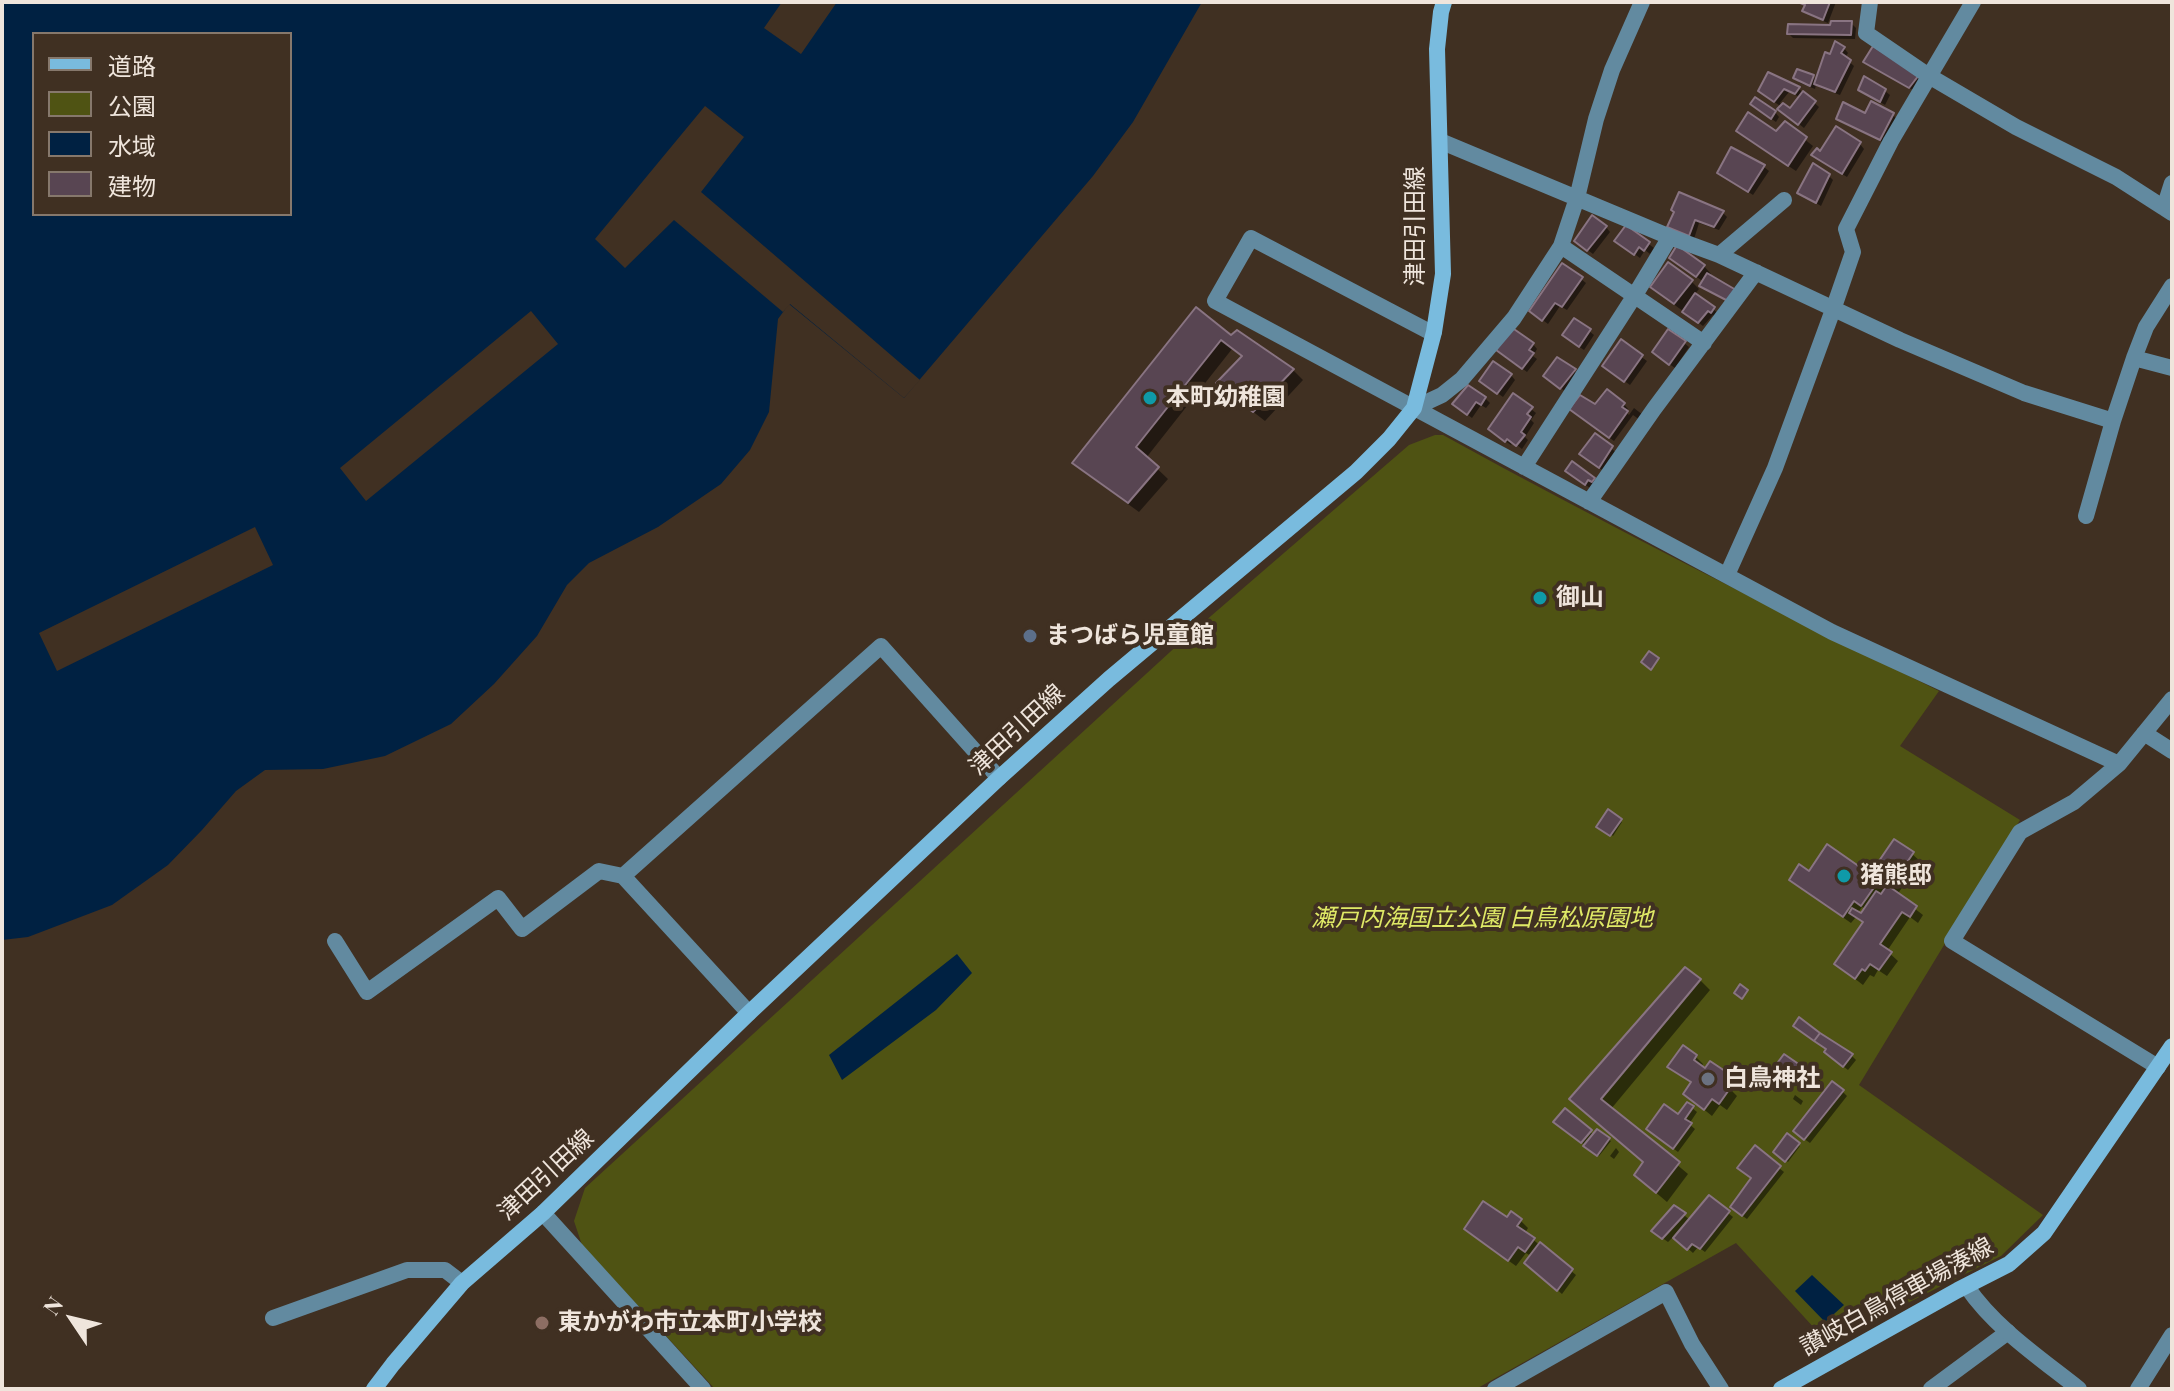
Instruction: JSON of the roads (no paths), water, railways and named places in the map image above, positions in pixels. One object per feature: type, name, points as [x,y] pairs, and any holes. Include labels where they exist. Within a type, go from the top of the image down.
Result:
[{"type":"main road","name":"津田引田線","points":[[374,1389],[462,1283],[543,1213],[749,1013],[999,778],[1109,679],[1356,472],[1414,408],[1434,332],[1443,274],[1437,49],[1444,2]]},
{"type":"main road","name":"讃岐白鳥停車場湊線","points":[[1781,1389],[2009,1264],[2044,1233],[2172,1046]]},
{"type":"street","points":[[1414,408],[1442,395],[1462,379],[1514,318],[1561,246],[1612,70],[1642,2]]},
{"type":"street","points":[[1870,2],[1866,33],[1929,76],[2016,127],[2116,177],[2168,211],[2172,183]]},
{"type":"street","points":[[1727,575],[1775,468],[1853,252],[1846,229],[1891,141],[1973,2]]},
{"type":"street","points":[[1440,141],[1719,255],[1900,340],[2024,393],[2113,421]]},
{"type":"street","points":[[1719,255],[1784,200]]},
{"type":"street","points":[[1524,467],[1670,237]]},
{"type":"street","points":[[1434,332],[1251,238],[1215,301],[1832,632],[2119,764]]},
{"type":"street","points":[[1561,246],[1704,343]]},
{"type":"street","points":[[1589,502],[1756,272]]},
{"type":"street","points":[[2086,516],[2134,358],[2146,327],[2172,286]]},
{"type":"street","points":[[2134,358],[2172,368]]},
{"type":"street","points":[[623,876],[881,646],[999,778]]},
{"type":"street","points":[[2158,1067],[1952,941],[2020,832],[2074,802],[2119,764],[2172,699]]},
{"type":"street","points":[[2144,733],[2172,751]]},
{"type":"street","points":[[335,941],[367,992],[498,898],[522,929],[599,871],[623,876],[749,1013]]},
{"type":"street","points":[[543,1213],[703,1389]]},
{"type":"street","points":[[273,1318],[407,1270],[445,1270],[462,1283]]},
{"type":"street","points":[[1967,1287],[1977,1302],[2008,1332],[2079,1389]]},
{"type":"street","points":[[1495,1389],[1666,1292],[1692,1344],[1721,1389]]},
{"type":"street","points":[[1931,1389],[2008,1332]]},
{"type":"street","points":[[2138,1389],[2172,1335]]},
{"type":"water","points":[[2,2],[1202,2],[1133,122],[1093,176],[904,398],[789,304],[778,319],[769,412],[750,450],[721,484],[658,527],[589,563],[567,585],[537,636],[494,684],[451,724],[385,756],[323,769],[265,770],[236,791],[168,865],[112,905],[28,937],[2,940]]},
{"type":"water","points":[[957,954],[972,973],[936,1010],[842,1080],[829,1055]]},
{"type":"water","points":[[1812,1275],[1844,1305],[1825,1322],[1795,1291]]},
{"type":"place","name":"本町幼稚園","points":[[1150,398]]},
{"type":"place","name":"御山","points":[[1540,598]]},
{"type":"place","name":"まつばら児童館","points":[[1030,636]]},
{"type":"place","name":"猪熊邸","points":[[1844,876]]},
{"type":"place","name":"白鳥神社","points":[[1708,1079]]},
{"type":"place","name":"東かがわ市立本町小学校","points":[[542,1323]]},
{"type":"park label","name":"瀬戸内海国立公園 白鳥松原園地","points":[[1482,919]]}]
